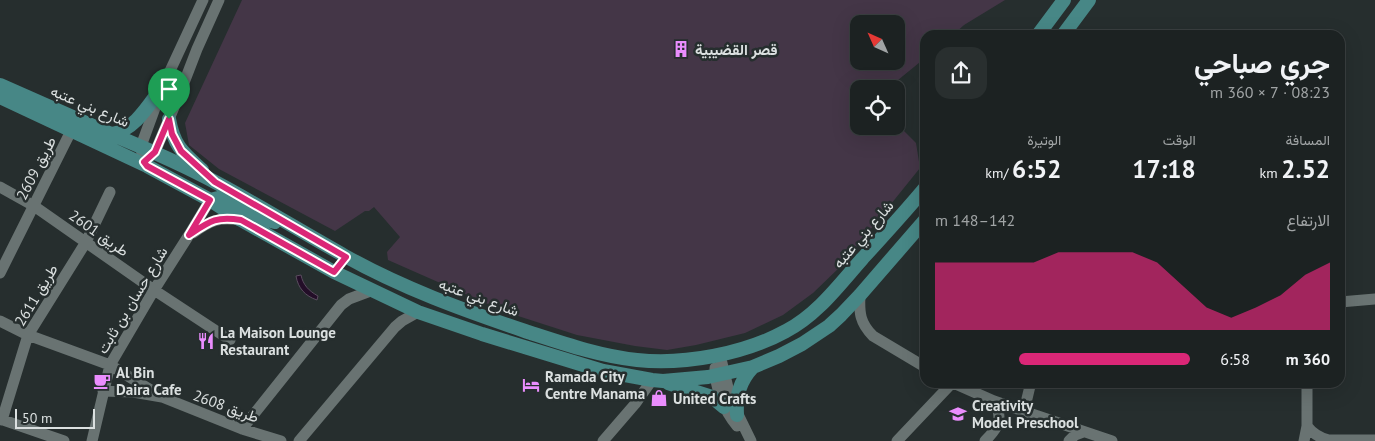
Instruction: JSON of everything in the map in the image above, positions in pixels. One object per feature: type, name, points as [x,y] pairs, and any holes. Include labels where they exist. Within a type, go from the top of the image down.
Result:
[{"type":"main road","points":[[1042,30],[1064,0]]},
{"type":"main road","points":[[1067,30],[1090,0]]},
{"type":"main road","name":"شارع بني عتبه","points":[[0,85],[155,152],[215,182],[346,257],[438,300],[561,343],[612,356],[640,360],[678,360],[718,355],[743,349],[787,331],[802,321],[830,296],[920,194]]},
{"type":"main road","points":[[112,134],[132,124],[163,86]]},
{"type":"main road","name":"شارع بني عتبه","points":[[0,97],[144,164],[334,272],[418,312],[482,334],[603,371],[636,377],[658,380],[720,375],[753,367],[780,356],[829,326],[841,315],[920,226]]},
{"type":"main road","points":[[169,119],[172,134],[181,151],[215,182]]},
{"type":"main road","points":[[210,200],[221,198],[264,220],[286,222]]},
{"type":"main road","points":[[334,272],[346,257]]},
{"type":"main road","points":[[737,415],[739,388],[753,367]]},
{"type":"main road","points":[[658,380],[707,395],[724,407]]},
{"type":"street","points":[[144,164],[141,146],[163,86],[203,0]]},
{"type":"street","points":[[144,164],[155,152],[219,0]]},
{"type":"street","name":"طريق 2609","points":[[0,273],[3,259],[34,206],[72,131]]},
{"type":"street","name":"طريق 2601","points":[[0,187],[34,206],[154,290],[230,340]]},
{"type":"street","name":"طريق 2611","points":[[1,420],[28,335],[86,242],[110,192]]},
{"type":"street","name":"شارع حسان بن ثابت","points":[[92,441],[110,364],[210,200]]},
{"type":"street","name":"شارع حسان بن ثابت","points":[[189,235],[214,220],[227,218],[241,220]]},
{"type":"street","points":[[242,429],[342,305],[349,299],[374,290]]},
{"type":"street","points":[[860,295],[862,322],[866,330],[920,364]]},
{"type":"street","points":[[1345,302],[1375,299]]},
{"type":"street","points":[[396,302],[398,324]]},
{"type":"street","points":[[299,441],[398,324],[410,315],[418,312]]},
{"type":"street","name":"طريق 2608","points":[[0,321],[28,335],[110,364],[162,398]]},
{"type":"street","points":[[718,355],[716,366],[749,439]]},
{"type":"street","points":[[720,375],[724,407],[730,418],[749,439]]},
{"type":"street","points":[[635,404],[638,393],[636,377]]},
{"type":"street","points":[[606,440],[635,404],[658,380]]},
{"type":"street","points":[[901,440],[947,388]]},
{"type":"street","points":[[964,388],[994,401],[1112,441]]},
{"type":"street","points":[[1024,411],[1030,388]]},
{"type":"street","points":[[1304,441],[1307,426],[1307,388]]},
{"type":"street","name":"طريق 2608","points":[[103,391],[133,392],[162,398],[242,429],[255,437],[281,441]]},
{"type":"street","points":[[985,441],[995,431],[1000,416],[994,401]]},
{"type":"street","points":[[1,420],[58,440]]},
{"type":"street","points":[[1307,426],[1314,434],[1324,439],[1375,440]]},
{"type":"street","points":[[1069,441],[1083,432]]},
{"type":"shaded area","points":[[242,0],[1005,0],[958,30],[920,30],[920,62],[898,80],[850,80],[850,135],[905,135],[905,132],[916,143],[920,168],[841,266],[813,293],[783,315],[745,333],[696,345],[667,350],[635,346],[577,335],[506,312],[388,260],[387,252],[400,237],[374,207],[335,231],[219,169],[189,145],[185,123]]},
{"type":"shaded area","points":[[301,275],[307,287],[318,296],[317,300],[300,288],[296,276]]},
{"type":"place","name":"قصر القضيبية","points":[[681,49]]},
{"type":"place","name":"La Maison Lounge Restaurant","points":[[206,341]]},
{"type":"place","name":"Al Bin Daira Cafe","points":[[102,381]]},
{"type":"place","name":"Ramada City Centre Manama","points":[[531,385]]},
{"type":"place","name":"United Crafts","points":[[659,398]]},
{"type":"place","name":"Creativity Model Preschool","points":[[958,414]]},
{"type":"route","points":[[169,119],[172,134],[181,151],[215,182],[346,257],[334,272],[241,220],[221,218],[214,220],[189,235],[210,200],[147,166],[144,162],[155,152],[169,119]]}]
